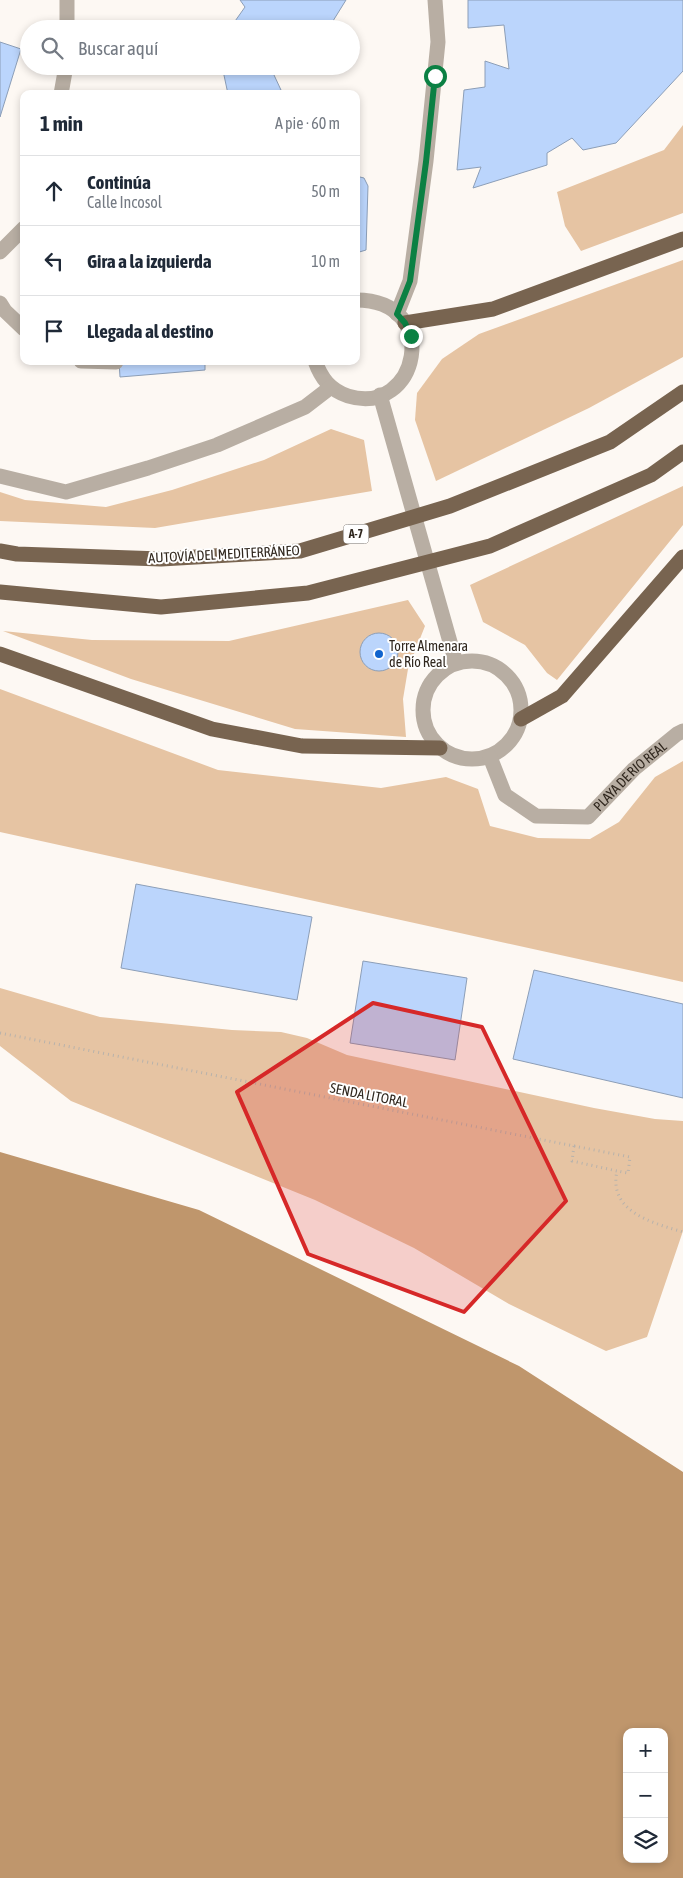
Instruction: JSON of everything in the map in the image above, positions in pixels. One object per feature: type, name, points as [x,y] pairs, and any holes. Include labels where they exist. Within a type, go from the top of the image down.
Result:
[{"type":"highway","points":[[401,318],[494,309],[683,240]]},
{"type":"highway","name":"AUTOVÍA DEL MEDITERRÁNEO","points":[[0,551],[17,554],[161,559],[300,551],[450,506],[610,442],[683,392]]},
{"type":"highway","points":[[0,592],[161,606],[308,593],[490,546],[651,475],[683,452]]},
{"type":"highway","points":[[521,719],[562,696],[683,557]]},
{"type":"highway","points":[[0,654],[212,729],[302,746],[440,748]]},
{"type":"street","points":[[67,20],[68,0]]},
{"type":"street","points":[[401,318],[410,281],[426,162],[438,42],[435,0]]},
{"type":"street","points":[[62,90],[64,75]]},
{"type":"street","points":[[0,252],[20,232]]},
{"type":"street","points":[[316,365],[320,375],[331,386],[342,394],[354,398],[368,398],[380,395],[393,388],[403,378],[410,365],[412,351],[411,336],[401,318],[385,304],[370,300],[360,300]]},
{"type":"street","points":[[0,303],[5,311],[20,325]]},
{"type":"street","points":[[0,476],[66,492],[217,445],[305,407],[331,386]]},
{"type":"street","points":[[380,395],[456,663]]},
{"type":"street","points":[[473,661],[490,664],[504,672],[516,686],[521,702],[521,719],[516,735],[505,748],[490,757],[477,760],[464,759],[451,755],[440,748],[430,737],[424,723],[423,708],[426,694],[432,681],[443,670],[456,663],[473,661]]},
{"type":"street","name":"PLAYA DE RIO REAL","points":[[490,757],[505,795],[536,816],[588,818],[634,769],[683,731]]},
{"type":"path","name":"SENDA LITORAL","points":[[0,1034],[630,1157],[628,1173],[618,1171]]},
{"type":"path","points":[[574,1146],[572,1161],[618,1171],[615,1180],[621,1201],[639,1216],[683,1232]]},
{"type":"highlighted area","points":[[373,1003],[482,1027],[566,1201],[464,1312],[308,1254],[237,1092]]},
{"type":"shaded area","points":[[683,125],[683,213],[581,251],[565,226],[557,192],[664,150]]},
{"type":"shaded area","points":[[683,260],[683,357],[589,408],[436,481],[415,420],[417,393],[442,359],[479,334]]},
{"type":"shaded area","points":[[331,429],[364,440],[372,491],[155,528],[0,521],[0,492],[25,500],[106,507],[172,490],[264,460]]},
{"type":"shaded area","points":[[683,486],[683,525],[557,680],[547,673],[525,645],[483,622],[470,585]]},
{"type":"shaded area","points":[[408,600],[425,626],[408,669],[403,699],[406,737],[295,729],[131,679],[3,631],[92,640],[229,641]]},
{"type":"shaded area","points":[[0,689],[218,770],[381,788],[446,777],[478,789],[490,826],[538,838],[590,839],[619,822],[655,777],[683,761],[683,982],[0,832]]},
{"type":"shaded area","points":[[0,988],[100,1017],[232,1030],[281,1032],[307,1038],[347,1055],[594,1108],[655,1119],[683,1121],[683,1231],[647,1337],[606,1351],[509,1304],[414,1248],[315,1200],[71,1101],[0,1046]]},
{"type":"shaded area","points":[[0,1152],[199,1210],[519,1366],[683,1472],[683,1878],[0,1878]]},
{"type":"building","points":[[240,0],[346,0],[334,20],[236,20],[245,7]]},
{"type":"building","points":[[468,0],[683,0],[683,71],[616,143],[583,150],[572,138],[547,153],[547,165],[473,188],[481,167],[457,170],[464,90],[485,87],[485,61],[509,69],[504,25],[468,28]]},
{"type":"building","points":[[0,42],[20,49],[20,52],[0,117]]},
{"type":"building","points":[[224,75],[274,75],[281,90],[227,90]]},
{"type":"building","points":[[360,177],[364,178],[368,186],[366,250],[360,252]]},
{"type":"building","points":[[119,365],[205,365],[205,370],[120,377]]},
{"type":"building","name":"Torre Almenara de Río Real","points":[[379,633],[393,638],[398,652],[393,666],[379,671],[365,666],[360,652],[365,638]]},
{"type":"building","points":[[136,884],[312,917],[297,1000],[121,968]]},
{"type":"building","points":[[363,961],[467,978],[455,1060],[350,1043]]},
{"type":"building","points":[[534,970],[683,1004],[683,1098],[513,1059]]},
{"type":"place","name":"Torre Almenara de Río Real","points":[[379,654]]},
{"type":"route","points":[[411,336],[405,323],[397,314],[410,281],[435,76]]}]
